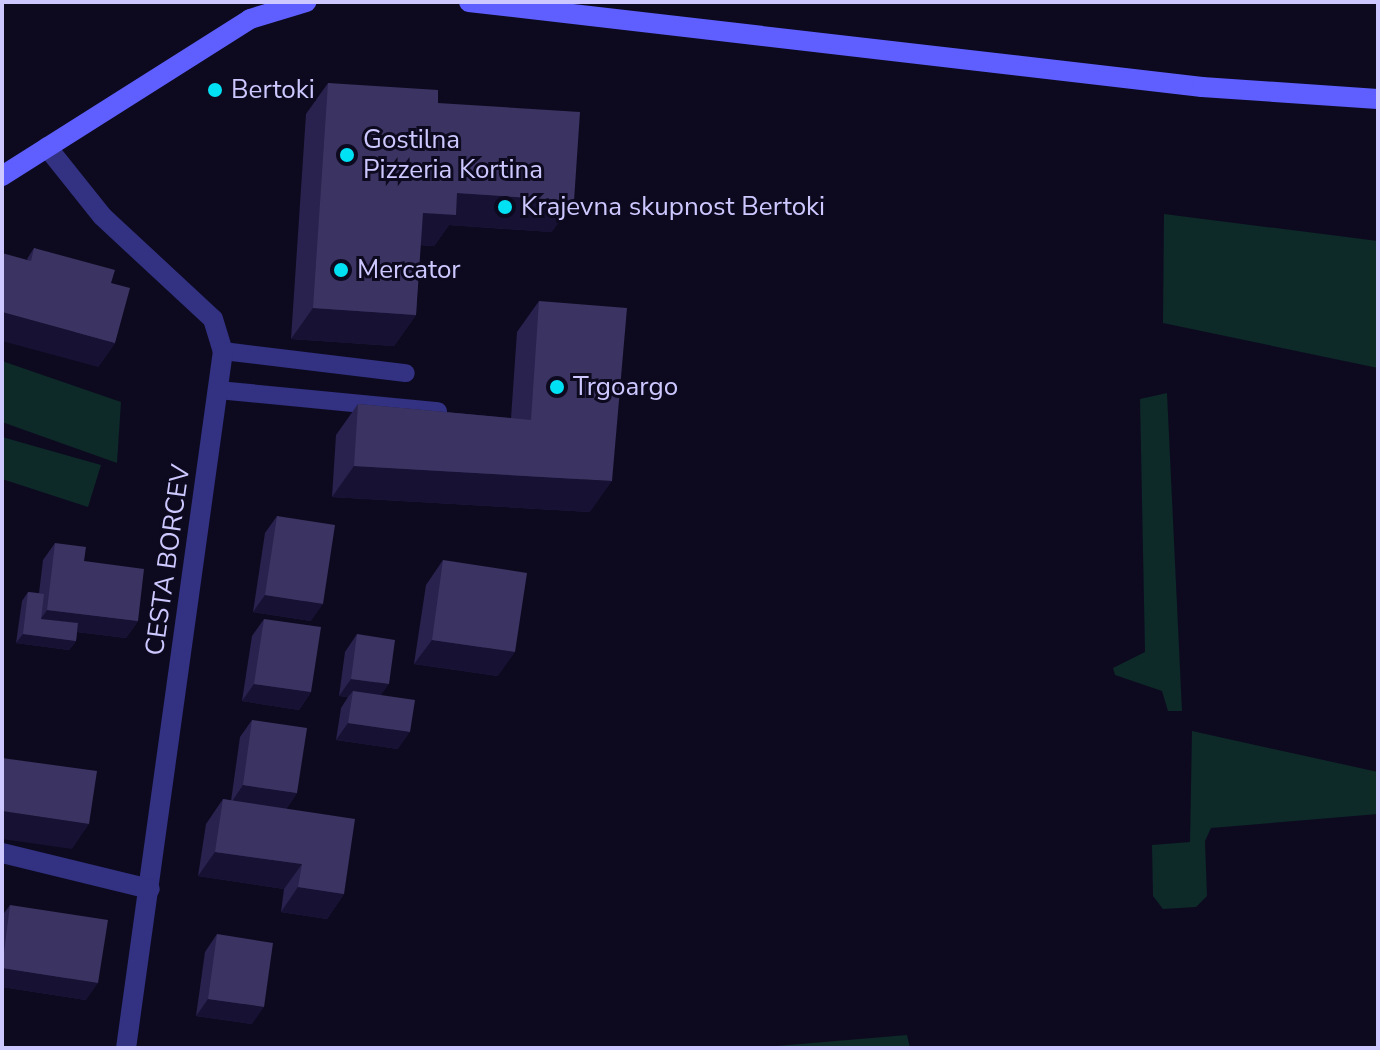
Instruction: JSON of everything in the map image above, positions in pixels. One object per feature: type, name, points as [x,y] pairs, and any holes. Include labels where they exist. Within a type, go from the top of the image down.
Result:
[{"type":"street","points":[[2,176],[250,19],[306,2]]},
{"type":"street","points":[[469,2],[1202,87],[1378,99]]},
{"type":"street","name":"CESTA BORCEV","points":[[47,147],[102,216],[213,319],[223,351],[126,1048]]},
{"type":"street","points":[[2,853],[150,889]]},
{"type":"lane","points":[[223,351],[406,373]]},
{"type":"lane","points":[[218,390],[438,411]]},
{"type":"green space","points":[[1164,214],[1378,241],[1378,368],[1163,323]]},
{"type":"green space","points":[[2,361],[121,402],[117,463],[2,422]]},
{"type":"green space","points":[[1167,393],[1182,711],[1168,711],[1162,691],[1115,675],[1113,668],[1145,652],[1140,399]]},
{"type":"green space","points":[[2,437],[101,465],[88,507],[2,479]]},
{"type":"green space","points":[[1192,731],[1378,772],[1378,814],[1211,828],[1205,841],[1207,896],[1196,907],[1163,909],[1153,896],[1152,845],[1190,842]]},
{"type":"green space","points":[[907,1035],[910,1048],[753,1048]]},
{"type":"building","points":[[328,83],[438,90],[438,103],[580,112],[574,201],[457,193],[456,215],[423,213],[416,315],[313,308]]},
{"type":"building","points":[[34,248],[115,270],[111,283],[130,288],[115,343],[2,312],[2,253],[31,261]]},
{"type":"building","points":[[539,301],[627,308],[612,481],[354,466],[358,404],[531,420]]},
{"type":"building","points":[[277,516],[335,525],[323,604],[265,595]]},
{"type":"building","points":[[55,543],[86,547],[84,561],[144,569],[138,621],[47,610]]},
{"type":"building","points":[[443,560],[527,573],[515,652],[432,640]]},
{"type":"building","points":[[28,592],[44,594],[41,619],[78,623],[76,641],[23,634]]},
{"type":"building","points":[[264,619],[321,627],[311,692],[254,684]]},
{"type":"building","points":[[357,634],[395,640],[389,684],[351,679]]},
{"type":"building","points":[[353,691],[415,700],[410,732],[348,723]]},
{"type":"building","points":[[252,720],[307,728],[297,793],[243,785]]},
{"type":"building","points":[[2,758],[97,771],[89,824],[2,811]]},
{"type":"building","points":[[223,799],[355,819],[344,894],[298,887],[302,864],[215,852]]},
{"type":"building","points":[[10,905],[108,920],[98,983],[2,968]]},
{"type":"building","points":[[217,934],[273,943],[264,1007],[208,999]]},
{"type":"place","name":"Bertoki","points":[[215,90]]},
{"type":"place","name":"Gostilna Pizzeria Kortina","points":[[347,155]]},
{"type":"place","name":"Krajevna skupnost Bertoki","points":[[505,207]]},
{"type":"place","name":"Mercator","points":[[341,270]]},
{"type":"place","name":"Trgoargo","points":[[557,387]]}]
